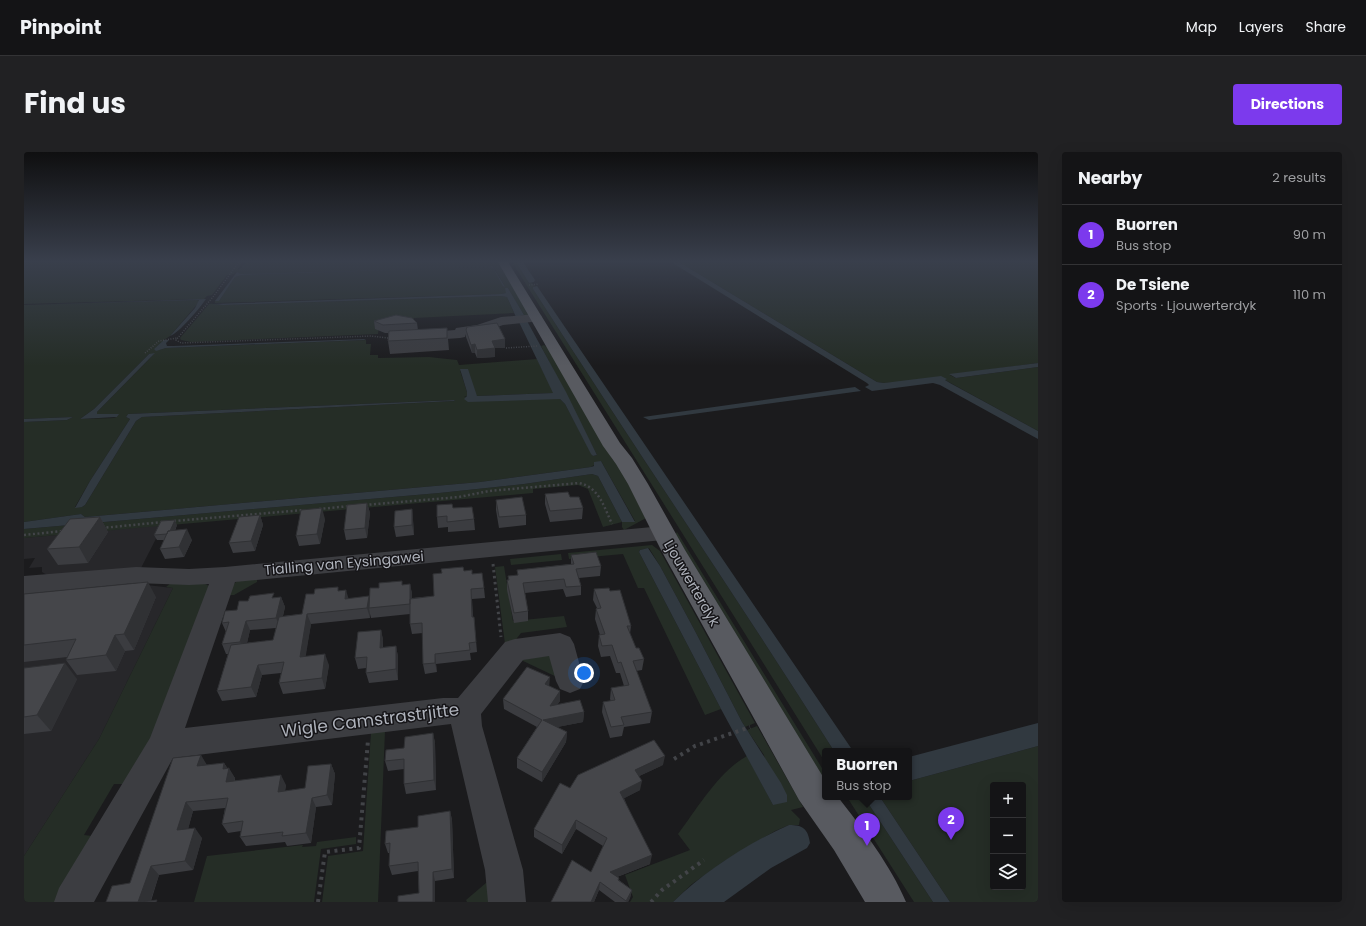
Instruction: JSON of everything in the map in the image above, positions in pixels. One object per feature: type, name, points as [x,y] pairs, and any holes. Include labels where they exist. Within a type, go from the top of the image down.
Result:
[{"type":"main road","name":"Ljouwerterdyk","points":[[524,297],[612,446],[634,478],[663,533],[811,789],[846,837],[887,902]]},
{"type":"street","points":[[388,338],[460,334],[461,331],[479,329],[501,321],[536,318]]},
{"type":"street","name":"Tialling van Eysingawei","points":[[25,578],[136,575],[189,577],[225,575],[663,533]]},
{"type":"street","points":[[73,902],[163,745],[225,575]]},
{"type":"street","points":[[512,653],[515,650],[560,644],[570,681]]},
{"type":"street","name":"Wigle Camstrastrjitte","points":[[163,745],[443,711],[466,711],[512,653]]},
{"type":"street","points":[[466,711],[467,726],[504,870],[507,902]]},
{"type":"path","points":[[145,353],[156,341],[164,338],[177,338],[213,297]]},
{"type":"path","points":[[177,338],[176,340],[181,343],[371,336],[388,338]]},
{"type":"path","points":[[506,348],[532,346]]},
{"type":"path","points":[[360,506],[454,497],[489,491],[579,483],[588,484],[594,489],[614,528]]},
{"type":"path","points":[[94,528],[353,506]]},
{"type":"path","points":[[24,535],[71,530]]},
{"type":"path","points":[[491,549],[502,648],[512,653]]},
{"type":"path","points":[[318,902],[324,852],[360,848],[369,720]]},
{"type":"path","points":[[674,760],[695,746],[748,727]]},
{"type":"path","points":[[651,902],[662,890],[704,860]]},
{"type":"shaded area","points":[[24,297],[206,297],[204,299],[24,304]]},
{"type":"shaded area","points":[[218,297],[222,297],[219,301],[215,301]]},
{"type":"shaded area","points":[[222,297],[406,297],[215,303],[215,301],[219,301]]},
{"type":"shaded area","points":[[415,297],[469,297],[223,305],[213,304]]},
{"type":"shaded area","points":[[507,297],[514,313],[414,318],[413,321],[379,326],[378,334],[191,342],[181,340],[180,338],[209,304],[223,305]]},
{"type":"shaded area","points":[[507,297],[513,297],[524,315],[516,317]]},
{"type":"shaded area","points":[[513,297],[519,297],[530,315],[524,315]]},
{"type":"shaded area","points":[[534,297],[538,297],[760,635],[832,748],[822,748],[822,757]]},
{"type":"shaded area","points":[[538,297],[544,297],[851,748],[832,748],[760,635]]},
{"type":"shaded area","points":[[728,297],[737,297],[877,382],[884,383],[941,376],[947,379],[945,380],[950,383],[1038,431],[1038,439],[940,385],[933,383],[872,391],[865,387],[869,385]]},
{"type":"shaded area","points":[[737,297],[1038,297],[1038,363],[950,375],[956,378],[1038,367],[1038,431],[945,380],[884,383],[877,382]]},
{"type":"shaded area","points":[[206,299],[184,325],[170,336],[195,308],[199,300],[24,305]]},
{"type":"shaded area","points":[[200,301],[170,336],[164,340],[159,350],[166,348],[366,340],[366,344],[371,344],[370,355],[378,355],[378,358],[429,357],[457,360],[459,365],[537,359],[554,393],[477,396],[460,370],[467,392],[467,396],[464,397],[560,399],[565,404],[593,456],[597,455],[541,346],[544,345],[550,350],[613,460],[616,461],[648,517],[624,530],[622,527],[622,522],[635,521],[601,461],[591,467],[480,482],[85,517],[81,514],[24,522],[24,422],[67,420],[73,417],[24,419],[24,305]],"holes":[[[149,354],[154,354],[97,412],[97,414],[118,414],[118,416],[114,418],[80,419],[94,409]],[[455,400],[142,417],[136,421],[85,505],[82,507],[75,507],[130,419],[126,417],[128,414]]]},
{"type":"shaded area","points":[[527,321],[566,392],[597,455],[593,456],[591,454],[565,404],[560,399],[468,402],[464,399],[467,396],[467,392],[460,369],[468,369],[477,396],[553,393],[519,322]]},
{"type":"shaded area","points":[[366,339],[166,348],[156,351],[154,349],[164,340],[169,340],[166,343],[167,346],[173,346]]},
{"type":"shaded area","points":[[155,353],[97,412],[97,414],[119,414],[117,417],[80,419],[94,409],[149,354]]},
{"type":"shaded area","points":[[1038,363],[1038,367],[956,378],[949,374]]},
{"type":"shaded area","points":[[855,387],[861,391],[649,420],[643,417]]},
{"type":"shaded area","points":[[455,400],[142,417],[136,421],[85,505],[75,508],[90,481],[130,419],[126,417],[128,414]]},
{"type":"shaded area","points":[[73,417],[67,420],[24,422],[24,419]]},
{"type":"shaded area","points":[[601,461],[635,522],[622,522],[598,476],[592,474],[524,484],[439,493],[24,529],[24,522],[81,514],[85,517],[480,482],[591,467],[594,466],[594,462]]},
{"type":"shaded area","points":[[592,474],[598,476],[622,522],[603,527],[588,489],[578,485],[533,489],[533,493],[24,538],[24,529],[439,493],[524,484]]},
{"type":"shaded area","points":[[163,525],[141,568],[47,575],[42,572],[42,567],[29,568],[35,558],[24,559],[24,538]]},
{"type":"shaded area","points":[[677,532],[822,768],[822,788],[673,538]]},
{"type":"shaded area","points":[[652,545],[660,551],[755,723],[745,727],[695,631],[649,548],[640,550],[639,552],[721,709],[705,715],[644,588],[638,588],[623,554],[569,559],[568,553]]},
{"type":"shaded area","points":[[648,548],[660,566],[742,722],[781,783],[787,795],[787,802],[773,805],[639,552],[640,550]]},
{"type":"shaded area","points":[[561,554],[562,560],[511,565],[510,559]]},
{"type":"shaded area","points":[[504,566],[513,621],[564,616],[567,627],[521,633],[510,647],[505,644],[495,567]]},
{"type":"shaded area","points":[[257,578],[257,582],[234,595],[225,595],[238,581]]},
{"type":"shaded area","points":[[172,582],[202,582],[209,586],[156,737],[130,784],[114,784],[84,835],[100,837],[62,902],[24,902],[24,856],[99,739],[173,588],[166,587]]},
{"type":"shaded area","points":[[138,584],[173,588],[99,739],[24,856],[24,600]]},
{"type":"shaded area","points":[[549,655],[559,678],[521,660]]},
{"type":"shaded area","points":[[1038,723],[1038,746],[912,780],[912,756]]},
{"type":"shaded area","points":[[757,726],[803,807],[791,810],[800,819],[799,825],[789,825],[775,831],[723,862],[692,884],[673,902],[630,902],[633,897],[625,875],[690,850],[678,834],[709,791],[727,771],[747,756],[773,805],[764,755],[747,730]]},
{"type":"shaded area","points":[[385,731],[378,902],[322,902],[328,856],[363,851],[371,733]]},
{"type":"shaded area","points":[[1038,746],[1038,902],[950,902],[882,800],[912,800],[912,780]]},
{"type":"shaded area","points":[[849,800],[866,800],[933,902],[914,902]]},
{"type":"shaded area","points":[[866,800],[882,800],[950,902],[933,902]]},
{"type":"shaded area","points":[[789,825],[801,827],[806,831],[810,843],[807,848],[771,868],[724,902],[673,902],[699,879],[743,849]]},
{"type":"shaded area","points":[[356,837],[356,844],[321,849],[314,902],[194,902],[207,856],[303,845],[302,847],[316,846],[317,842]]},
{"type":"shaded area","points":[[493,877],[495,902],[467,902],[466,900]]},
{"type":"building","points":[[396,315],[412,318],[417,323],[383,325],[374,321]]},
{"type":"building","points":[[497,323],[505,339],[492,341],[495,348],[477,350],[475,344],[471,345],[466,330],[467,327]]},
{"type":"building","points":[[447,328],[447,338],[388,341],[389,331]]},
{"type":"building","points":[[568,492],[570,497],[579,497],[583,508],[550,511],[545,494]]},
{"type":"building","points":[[522,497],[526,515],[499,517],[496,500]]},
{"type":"building","points":[[367,503],[365,528],[344,530],[347,505]]},
{"type":"building","points":[[452,504],[453,508],[472,507],[474,519],[447,522],[447,516],[437,517],[437,505]]},
{"type":"building","points":[[322,508],[317,534],[296,536],[301,510]]},
{"type":"building","points":[[412,509],[412,525],[394,527],[395,511]]},
{"type":"building","points":[[260,515],[251,541],[229,543],[239,517]]},
{"type":"building","points":[[100,517],[79,547],[47,549],[70,519]]},
{"type":"building","points":[[175,520],[167,534],[154,535],[161,521]]},
{"type":"building","points":[[187,529],[179,547],[160,549],[168,531]]},
{"type":"building","points":[[596,552],[601,566],[576,569],[581,586],[566,587],[564,579],[523,583],[528,611],[514,613],[507,580],[509,580],[508,576],[518,575],[517,570],[574,564],[571,555]]},
{"type":"building","points":[[463,567],[464,571],[472,570],[472,574],[482,573],[484,588],[471,589],[472,617],[474,617],[476,642],[469,643],[470,650],[435,654],[435,663],[423,664],[422,623],[410,624],[410,604],[369,608],[370,588],[379,588],[379,583],[402,581],[402,585],[410,584],[410,599],[434,596],[433,574],[442,573],[441,569]]},
{"type":"building","points":[[148,582],[124,634],[115,635],[106,655],[66,660],[76,639],[24,645],[24,594]]},
{"type":"building","points":[[338,587],[338,591],[346,590],[345,599],[369,596],[367,608],[307,614],[300,657],[325,654],[322,678],[279,683],[284,662],[258,665],[251,687],[217,691],[231,645],[273,640],[279,617],[302,614],[306,594],[314,594],[315,589]]},
{"type":"building","points":[[609,588],[610,591],[620,590],[631,626],[627,626],[636,648],[639,648],[644,659],[633,661],[652,712],[621,717],[624,725],[611,727],[603,702],[615,700],[611,688],[629,685],[621,662],[618,663],[612,645],[602,646],[599,635],[605,634],[596,609],[601,608],[594,589]]},
{"type":"building","points":[[274,593],[272,598],[281,597],[276,618],[246,621],[240,642],[222,644],[229,622],[222,623],[225,611],[237,610],[239,601],[248,601],[250,596]]},
{"type":"building","points":[[381,630],[380,648],[396,646],[396,669],[366,673],[367,657],[355,658],[358,632]]},
{"type":"building","points":[[65,663],[37,715],[24,717],[24,668]]},
{"type":"building","points":[[527,667],[550,677],[545,684],[560,691],[550,706],[580,700],[584,712],[543,720],[567,732],[542,772],[517,758],[542,720],[503,699]]},
{"type":"building","points":[[433,733],[434,780],[404,784],[404,759],[385,761],[386,750],[404,748],[405,737]]},
{"type":"building","points":[[654,740],[665,756],[635,770],[642,781],[620,792],[652,855],[610,872],[632,890],[626,901],[600,882],[591,902],[551,902],[572,860],[591,872],[607,838],[576,820],[562,845],[534,829],[560,783],[570,788],[578,775]]},
{"type":"building","points":[[201,755],[197,766],[224,763],[223,769],[229,768],[226,782],[281,775],[278,792],[305,788],[308,766],[331,764],[327,795],[312,798],[306,833],[282,836],[283,832],[240,837],[243,821],[222,824],[228,798],[186,802],[177,830],[195,828],[185,861],[151,866],[138,902],[106,902],[112,886],[130,883],[173,758]]},
{"type":"building","points":[[450,811],[452,869],[433,872],[433,902],[398,902],[398,896],[419,893],[418,862],[389,866],[390,843],[385,844],[386,831],[418,827],[418,816]]},
{"type":"building","points":[[157,900],[156,902],[140,902]]},
{"type":"place","name":"De Tsiene","points":[[951,840]]},
{"type":"place","name":"Buorren","points":[[867,846]]}]
